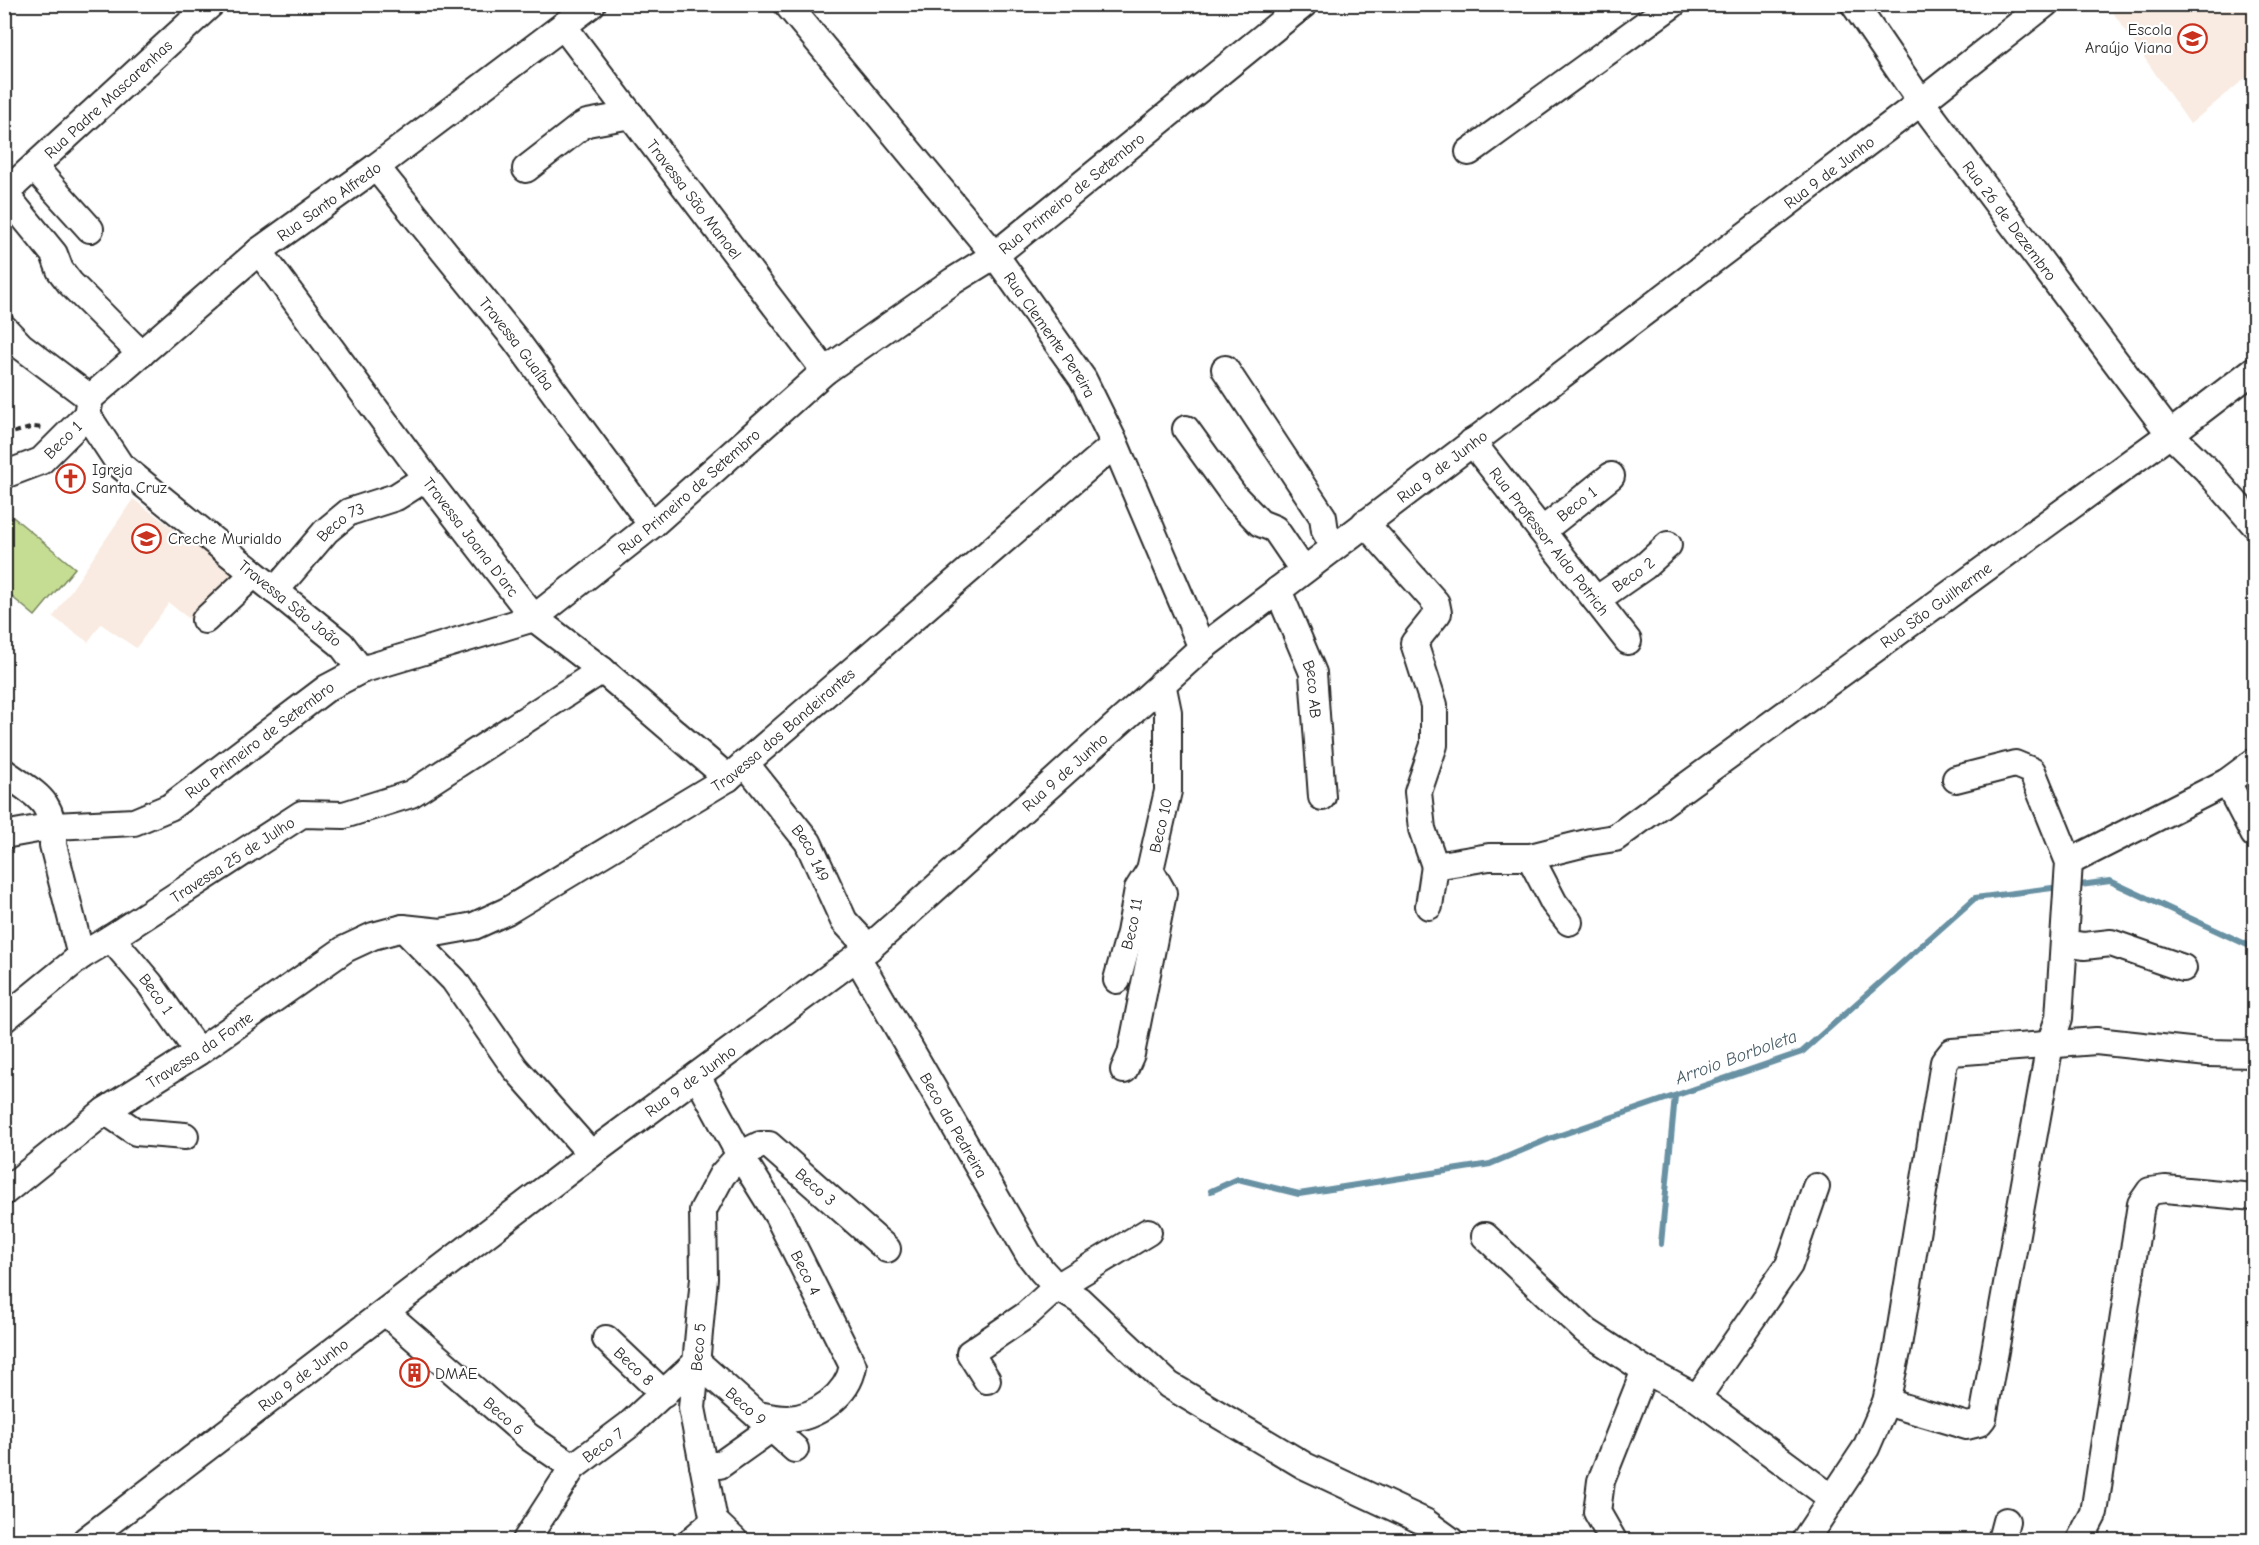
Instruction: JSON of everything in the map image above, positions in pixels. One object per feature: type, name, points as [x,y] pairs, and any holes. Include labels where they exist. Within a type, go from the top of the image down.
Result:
[{"type":"street","name":"Rua Padre Mascarenhas","points":[[5,194],[211,4]]},
{"type":"street","name":"Rua Santo Alfredo","points":[[88,407],[141,354],[259,251],[376,168],[592,4]]},
{"type":"street","name":"Rua Clemente Pereira","points":[[787,4],[995,255],[1083,379],[1115,444],[1202,648]]},
{"type":"street","name":"Rua Primeiro de Setembro","points":[[4,835],[54,826],[134,822],[170,807],[327,688],[362,670],[534,618],[652,525],[825,371],[952,281],[995,255],[1304,4]]},
{"type":"street","points":[[1469,152],[1673,4]]},
{"type":"street","name":"Rua 26 de Dezembro","points":[[1854,4],[1922,102],[2170,435],[2206,469],[2254,524]]},
{"type":"street","name":"Rua 9 de Junho","points":[[86,1540],[591,1154],[863,953],[1202,648],[1922,102],[2045,4]]},
{"type":"street","name":"Travessa São Manoel","points":[[564,27],[825,371]]},
{"type":"street","points":[[526,169],[587,123],[631,115]]},
{"type":"street","points":[[34,167],[90,229]]},
{"type":"street","name":"Travessa Guaíba","points":[[376,168],[514,339],[652,525]]},
{"type":"street","points":[[5,194],[54,254],[60,270],[70,283],[141,354]]},
{"type":"street","name":"Travessa Joana D'arc","points":[[259,251],[426,478],[534,618],[736,770]]},
{"type":"street","name":"Travessa São João","points":[[4,328],[88,407],[120,465],[341,645],[362,670]]},
{"type":"street","points":[[1225,369],[1323,517],[1325,531],[1334,547]]},
{"type":"street","name":"Rua São Guilherme","points":[[1530,857],[1615,838],[2170,435],[2254,370]]},
{"type":"street","name":"Beco 1","points":[[4,476],[42,461],[88,407]]},
{"type":"street","points":[[1186,429],[1235,497],[1260,523],[1275,529],[1303,570]]},
{"type":"street","name":"Rua Professor Aldo Potrich","points":[[1472,442],[1628,641]]},
{"type":"street","name":"Travessa dos Bandeirantes","points":[[403,928],[441,932],[474,926],[507,911],[736,770],[1115,444]]},
{"type":"street","name":"Beco 1","points":[[1542,531],[1611,476]]},
{"type":"street","name":"Beco 73","points":[[276,591],[326,531],[349,512],[396,496],[426,478]]},
{"type":"street","points":[[1365,523],[1436,603],[1438,613],[1414,643],[1434,705],[1434,746],[1418,792],[1422,829],[1435,866],[1429,906]]},
{"type":"street","name":"Beco 2","points":[[1596,600],[1645,566],[1668,545]]},
{"type":"street","points":[[205,620],[254,574]]},
{"type":"street","name":"Beco AB","points":[[1278,590],[1313,673],[1322,797]]},
{"type":"street","name":"Travessa 25 de Julho","points":[[6,1011],[81,956],[302,814],[344,815],[411,794],[602,670]]},
{"type":"street","name":"Beco 10","points":[[1124,1070],[1131,1054],[1163,893],[1150,870],[1168,791],[1168,712],[1162,683]]},
{"type":"street","points":[[2069,862],[2227,782],[2254,762]]},
{"type":"street","points":[[1886,1402],[1967,1426],[1979,1423],[1983,1418],[2050,1044],[2059,1017],[2069,862],[2032,771],[2015,764],[1956,779]]},
{"type":"street","name":"Beco 149","points":[[736,770],[808,842],[844,921],[863,953]]},
{"type":"street","points":[[4,772],[35,794],[50,810],[54,826],[53,845],[81,956]]},
{"type":"street","points":[[2227,782],[2254,834]]},
{"type":"street","points":[[1435,866],[1490,857],[1530,857],[1554,903],[1569,922]]},
{"type":"street","name":"Beco 11","points":[[1117,980],[1130,933],[1138,889],[1150,870]]},
{"type":"street","points":[[403,928],[454,980],[515,1068],[591,1154]]},
{"type":"street","name":"Travessa da Fonte","points":[[4,1192],[105,1111],[198,1052],[345,949],[373,936],[403,928]]},
{"type":"street","name":"Beco 1","points":[[111,938],[150,984],[198,1052]]},
{"type":"street","points":[[2064,943],[2084,945],[2111,943],[2183,968]]},
{"type":"street","name":"Beco da Pedreira","points":[[863,953],[1028,1253],[1057,1287],[1079,1300],[1169,1385],[1305,1466],[1425,1522],[1450,1540]]},
{"type":"street","points":[[1805,1540],[1866,1449],[1886,1402],[1897,1352],[1944,1062],[1952,1052],[2096,1041],[2208,1053],[2254,1054]]},
{"type":"street","name":"Beco 4","points":[[697,1076],[740,1155],[778,1216],[853,1366],[851,1377],[845,1386],[817,1412],[765,1422]]},
{"type":"street","points":[[105,1111],[136,1132],[185,1136]]},
{"type":"street","name":"Beco 3","points":[[740,1155],[760,1145],[769,1145],[887,1249]]},
{"type":"street","name":"Beco 5","points":[[714,1521],[692,1408],[704,1278],[703,1210],[722,1175],[740,1155]]},
{"type":"street","points":[[1697,1398],[1790,1265],[1816,1187]]},
{"type":"street","points":[[2080,1540],[2094,1513],[2141,1204],[2150,1191],[2165,1189],[2254,1197]]},
{"type":"street","points":[[987,1380],[970,1353],[1025,1316],[1057,1287],[1148,1232]]},
{"type":"street","points":[[1485,1236],[1586,1331],[1645,1370],[1697,1398],[1833,1499]]},
{"type":"street","name":"Beco 6","points":[[385,1312],[529,1437],[573,1467]]},
{"type":"street","name":"Beco 8","points":[[606,1338],[664,1394]]},
{"type":"street","name":"Beco 7","points":[[525,1540],[573,1467],[629,1425],[697,1362]]},
{"type":"street","name":"Beco 9","points":[[697,1362],[795,1449]]},
{"type":"street","points":[[1613,1540],[1597,1512],[1601,1481],[1645,1370]]},
{"type":"street","points":[[703,1465],[720,1464],[765,1422]]},
{"type":"street","points":[[692,1540],[714,1521],[734,1540]]},
{"type":"shaded area","name":"Escola Araújo Viana","points":[[2108,5],[2254,5],[2254,71],[2190,124]]},
{"type":"shaded area","name":"Creche Murialdo","points":[[133,499],[241,578],[197,625],[169,603],[136,648],[101,624],[88,642],[53,617]]},
{"type":"green space","points":[[13,517],[75,568],[35,616],[5,591],[5,527]]},
{"type":"waterway","name":"Arroio Borboleta","points":[[2073,886],[2110,881],[2254,948]]},
{"type":"waterway","name":"Arroio Borboleta","points":[[1211,1191],[1238,1179],[1299,1194],[1490,1164],[1549,1139],[1802,1052],[1975,898],[2060,887]]},
{"type":"waterway","points":[[1661,1244],[1675,1096]]},
{"type":"place","name":"Escola Araújo Viana","points":[[2193,38]]},
{"type":"place","name":"Igreja Santa Cruz","points":[[71,478]]},
{"type":"place","name":"Creche Murialdo","points":[[147,538]]},
{"type":"place","name":"DMAE","points":[[414,1373]]}]
